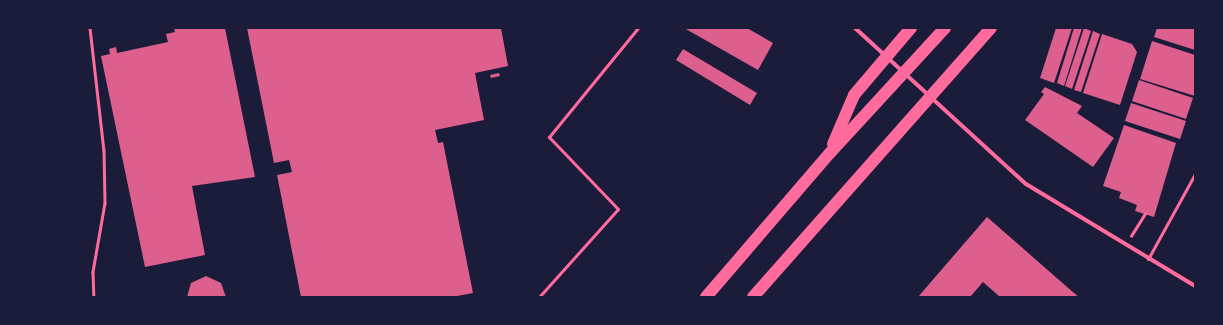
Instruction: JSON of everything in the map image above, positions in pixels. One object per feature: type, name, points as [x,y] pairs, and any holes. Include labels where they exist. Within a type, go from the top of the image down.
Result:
[{"type":"highway","points":[[830,153],[854,95],[911,28]]},
{"type":"highway","points":[[706,297],[830,153],[945,28]]},
{"type":"highway","points":[[753,297],[991,28]]},
{"type":"street","points":[[856,29],[1026,184],[1195,286]]},
{"type":"lane","points":[[539,297],[618,209],[549,137],[638,28]]},
{"type":"lane","points":[[1148,259],[1195,174]]},
{"type":"path","points":[[90,28],[104,150],[105,203],[93,272],[94,297]]},
{"type":"path","points":[[1125,245],[1145,214]]},
{"type":"building","points":[[174,28],[225,28],[255,177],[192,186],[205,255],[145,267],[101,56],[110,54],[109,49],[116,47],[117,53],[168,42],[166,34],[175,32]]},
{"type":"building","points":[[247,28],[501,28],[508,66],[475,73],[484,120],[435,130],[438,143],[443,142],[473,293],[452,297],[301,297],[277,175],[292,172],[289,160],[274,163]]},
{"type":"building","points":[[684,28],[747,28],[773,43],[758,70]]},
{"type":"building","points":[[1056,28],[1072,28],[1054,83],[1040,78]]},
{"type":"building","points":[[1074,28],[1082,28],[1064,86],[1057,83]]},
{"type":"building","points":[[1084,28],[1091,31],[1072,89],[1065,86]]},
{"type":"building","points":[[1157,28],[1195,28],[1195,50],[1154,37]]},
{"type":"building","points":[[1093,31],[1100,34],[1081,92],[1074,90]]},
{"type":"building","points":[[1102,34],[1132,44],[1137,52],[1120,105],[1083,93]]},
{"type":"building","points":[[1152,41],[1195,55],[1195,96],[1140,79]]},
{"type":"building","points":[[683,49],[757,93],[750,105],[676,60]]},
{"type":"building","points":[[499,73],[500,76],[491,78],[490,75]]},
{"type":"building","points":[[1139,80],[1193,98],[1186,119],[1132,101]]},
{"type":"building","points":[[1045,87],[1082,106],[1077,113],[1114,138],[1093,167],[1025,120],[1044,94],[1041,92]]},
{"type":"building","points":[[1131,103],[1186,121],[1180,139],[1125,121]]},
{"type":"building","points":[[1124,125],[1176,143],[1154,217],[1135,211],[1137,205],[1119,198],[1121,192],[1103,186]]},
{"type":"building","points":[[987,217],[1079,297],[1000,297],[983,282],[970,297],[918,297]]},
{"type":"building","points":[[206,276],[221,283],[226,297],[187,297],[191,283]]}]
